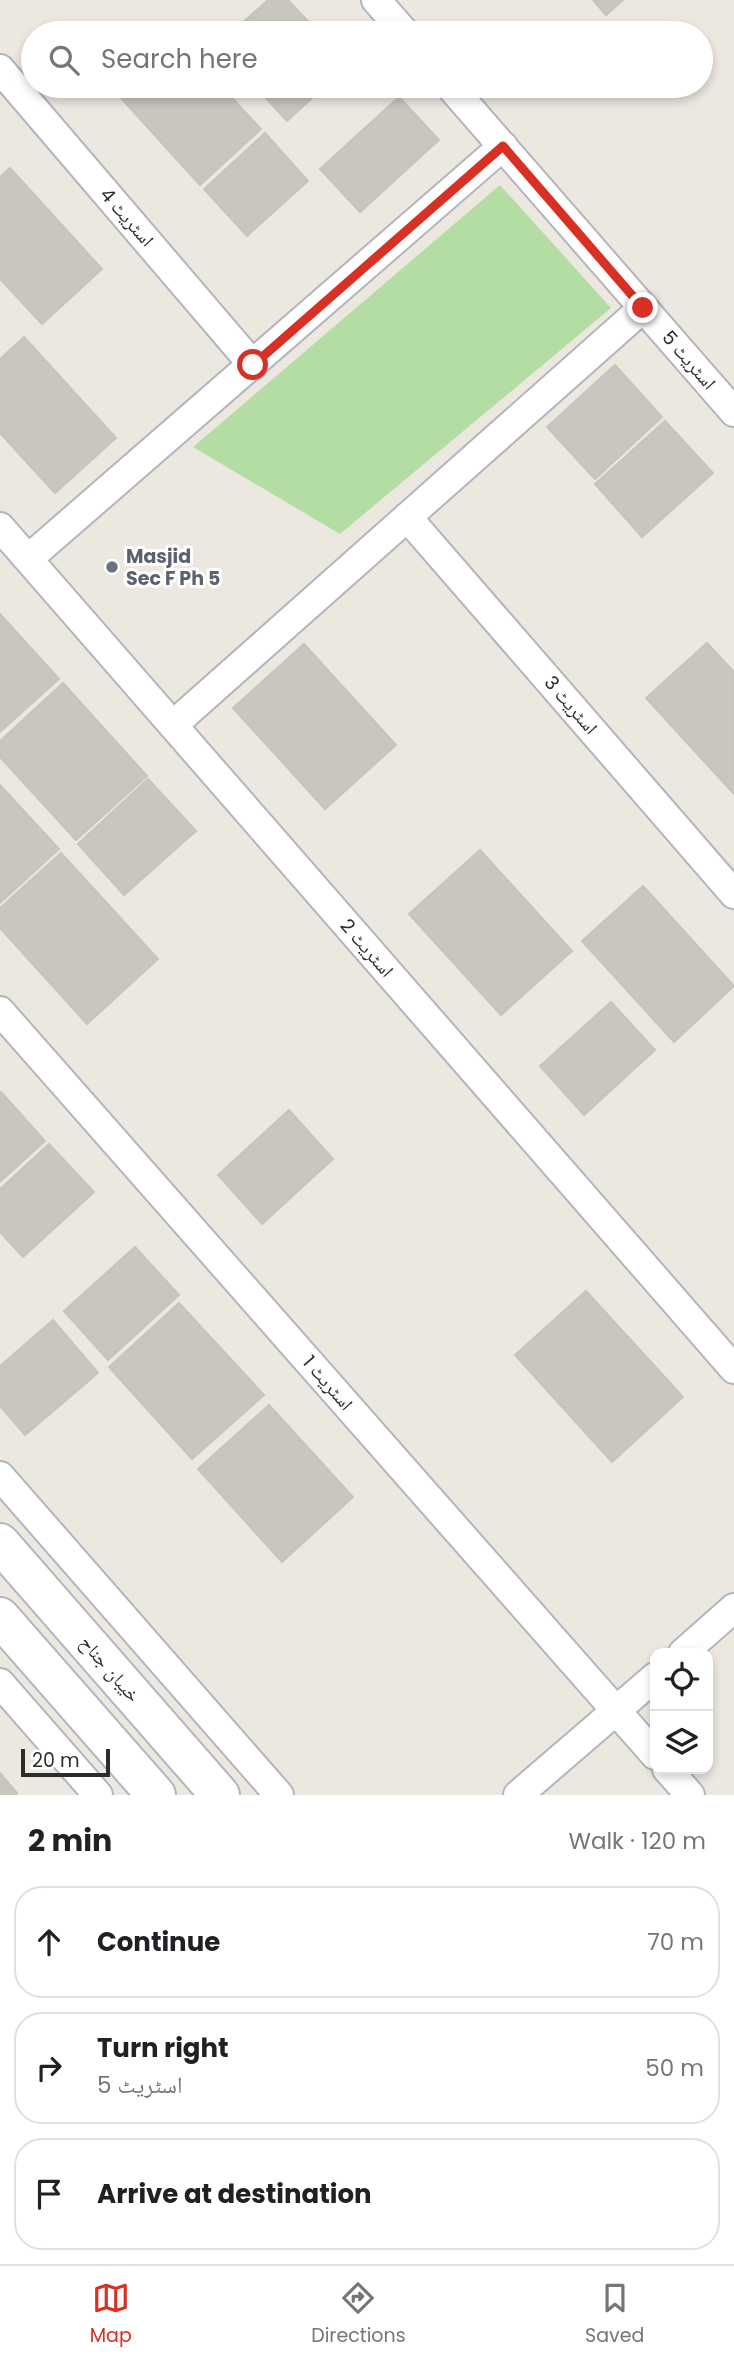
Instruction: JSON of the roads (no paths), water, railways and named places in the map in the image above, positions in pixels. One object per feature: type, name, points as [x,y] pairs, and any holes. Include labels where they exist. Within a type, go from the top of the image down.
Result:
[{"type":"main road","name":"خیبان جناح","points":[[0,1543],[220,1795]]},
{"type":"main road","points":[[0,1616],[156,1795]]},
{"type":"street","points":[[376,0],[394,21]]},
{"type":"street","name":"اسٹریٹ 4","points":[[0,69],[21,94]]},
{"type":"street","name":"اسٹریٹ 4","points":[[25,98],[253,365]]},
{"type":"street","name":"اسٹریٹ 5","points":[[461,98],[734,412]]},
{"type":"street","points":[[28,559],[503,146]]},
{"type":"street","points":[[173,725],[643,308]]},
{"type":"street","name":"اسٹریٹ 3","points":[[407,517],[734,894]]},
{"type":"street","name":"اسٹریٹ 2","points":[[0,527],[734,1369]]},
{"type":"street","name":"اسٹریٹ 1","points":[[0,1011],[650,1749]]},
{"type":"street","points":[[0,1476],[279,1795]]},
{"type":"street","points":[[689,1648],[734,1608]]},
{"type":"street","points":[[518,1795],[650,1681]]},
{"type":"street","points":[[0,1683],[98,1795]]},
{"type":"street","points":[[671,1774],[690,1795]]},
{"type":"place","name":"Masjid Sec F Ph 5","points":[[112,567]]}]
